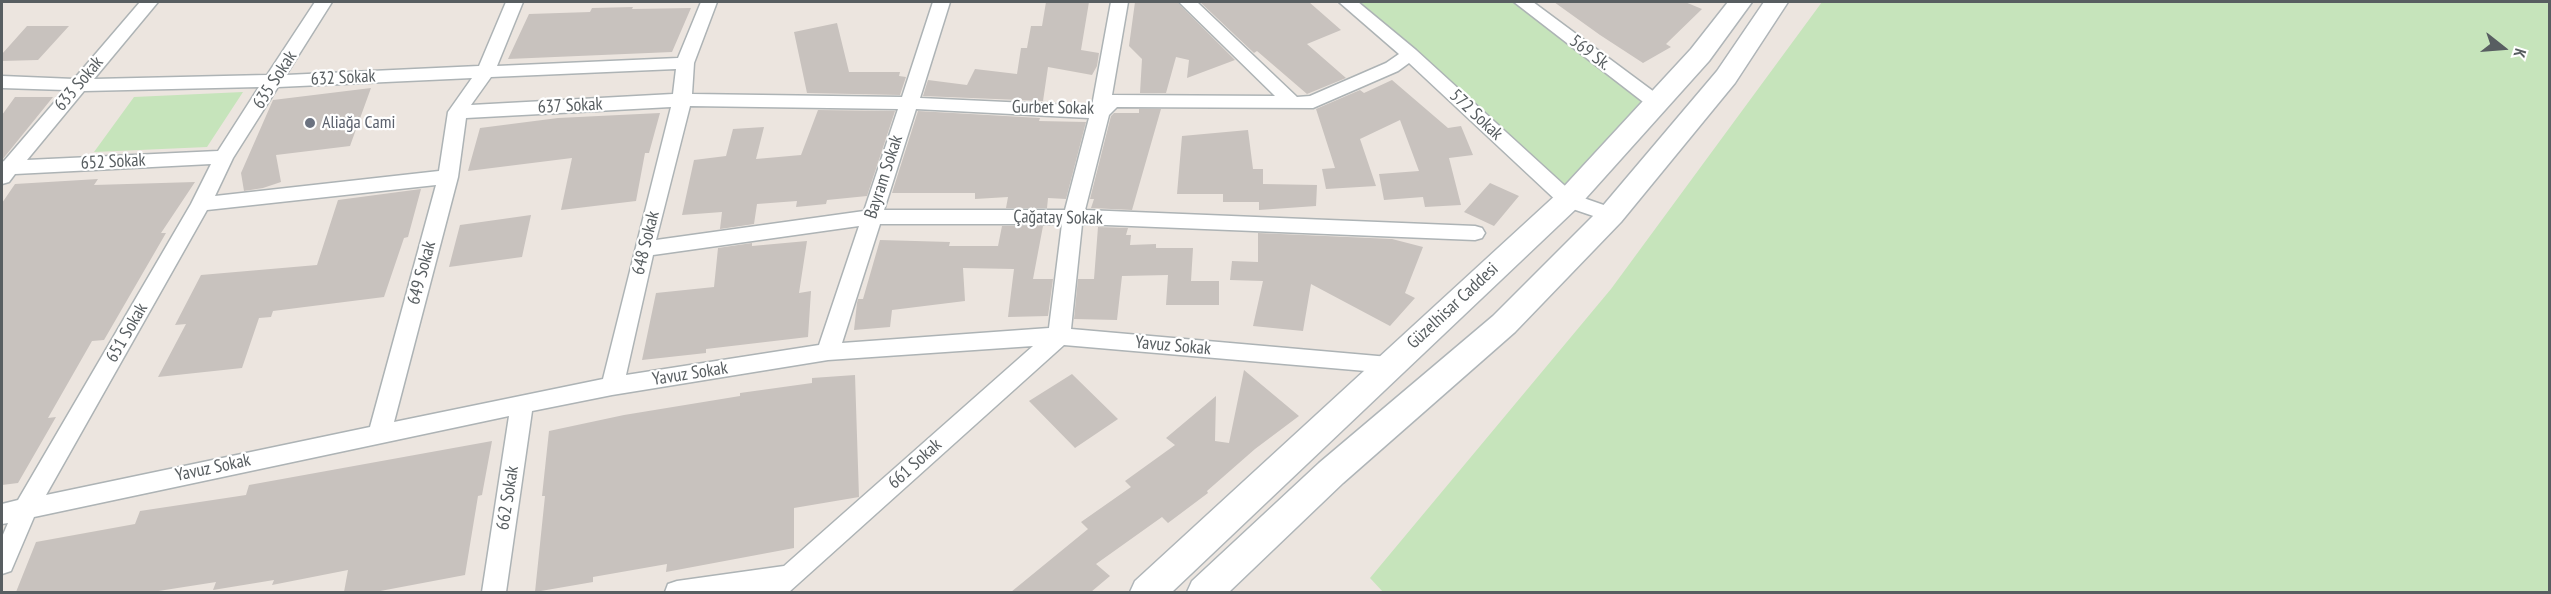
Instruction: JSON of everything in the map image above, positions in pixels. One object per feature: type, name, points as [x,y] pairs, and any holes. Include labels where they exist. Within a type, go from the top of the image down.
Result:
[{"type":"street","name":"633 Sokak","points":[[4,171],[149,2]]},
{"type":"street","name":"635 Sokak","points":[[224,157],[275,81],[323,2]]},
{"type":"street","points":[[457,112],[486,71],[514,2]]},
{"type":"street","name":"648 Sokak","points":[[612,386],[682,100],[685,63],[709,2]]},
{"type":"street","name":"Bayram Sokak","points":[[828,352],[907,103],[942,2]]},
{"type":"street","points":[[1059,336],[1073,217],[1100,112],[1119,2]]},
{"type":"street","points":[[1188,2],[1293,103]]},
{"type":"street","name":"572 Sokak","points":[[1348,2],[1410,54],[1568,200],[1611,215]]},
{"type":"street","name":"569 Sk.","points":[[1523,2],[1658,104]]},
{"type":"street","name":"Güzelhisar Caddesi","points":[[1148,592],[1568,200],[1658,104],[1700,55],[1740,2]]},
{"type":"street","points":[[1205,592],[1331,472],[1504,324],[1611,215],[1726,77],[1776,2]]},
{"type":"street","name":"Gurbet Sokak","points":[[682,100],[907,103],[1100,112],[1113,101],[1313,102],[1392,67],[1410,54]]},
{"type":"street","name":"632 Sokak","points":[[2,82],[78,85],[275,81],[685,63]]},
{"type":"street","name":"637 Sokak","points":[[457,112],[682,100]]},
{"type":"street","name":"649 Sokak","points":[[381,432],[448,177],[457,112]]},
{"type":"street","name":"652 Sokak","points":[[4,171],[224,157]]},
{"type":"street","name":"651 Sokak","points":[[2,563],[27,507],[201,204],[224,157]]},
{"type":"street","points":[[201,204],[448,177]]},
{"type":"street","name":"Çağatay Sokak","points":[[644,249],[871,217],[1073,217],[1474,233]]},
{"type":"street","name":"Yavuz Sokak","points":[[2,514],[381,432],[612,386],[828,352],[1059,336],[1389,365]]},
{"type":"street","name":"661 Sokak","points":[[772,592],[1059,336]]},
{"type":"street","name":"662 Sokak","points":[[494,592],[522,404]]},
{"type":"street","points":[[677,592],[791,576]]},
{"type":"green space","points":[[1348,2],[1523,2],[1658,104],[1568,200],[1410,54]]},
{"type":"green space","points":[[1822,2],[2549,2],[2549,592],[1383,592],[1370,578],[1611,289]]},
{"type":"green space","points":[[243,92],[207,147],[94,152],[134,97]]},
{"type":"building","points":[[1046,2],[1089,2],[1081,50],[1099,53],[1097,66],[1092,75],[1048,67],[1043,101],[923,96],[928,80],[967,85],[975,69],[1017,74],[1021,48],[1027,48],[1031,26],[1042,26]]},
{"type":"building","points":[[1135,2],[1177,2],[1235,60],[1187,78],[1189,60],[1176,57],[1166,93],[1140,93],[1142,59],[1129,46]]},
{"type":"building","points":[[1200,2],[1309,2],[1341,30],[1307,44],[1346,78],[1307,94],[1257,51],[1254,53]]},
{"type":"building","points":[[1554,2],[1685,2],[1702,9],[1666,44],[1671,47],[1643,63]]},
{"type":"building","points":[[633,7],[632,9],[691,8],[672,52],[508,59],[529,14],[590,12],[592,8]]},
{"type":"building","points":[[837,23],[849,72],[900,72],[899,76],[906,77],[900,95],[807,93],[794,32]]},
{"type":"building","points":[[27,26],[69,26],[38,60],[2,61],[2,54]]},
{"type":"building","points":[[1392,80],[1448,128],[1461,126],[1473,155],[1449,158],[1461,205],[1425,207],[1423,197],[1384,200],[1379,174],[1419,171],[1400,120],[1360,139],[1376,186],[1326,189],[1322,169],[1335,168],[1316,109],[1360,90],[1364,93]]},
{"type":"building","name":"Aliağa Cami","points":[[371,88],[350,146],[276,155],[281,182],[244,191],[241,173],[273,100]]},
{"type":"building","points":[[15,97],[53,97],[2,160],[2,115]]},
{"type":"building","points":[[1139,109],[1161,109],[1132,210],[1091,208],[1094,199],[1090,199],[1111,116],[1114,113],[1139,113]]},
{"type":"building","points":[[818,110],[895,111],[867,196],[827,200],[826,204],[796,207],[797,201],[757,204],[754,224],[720,229],[722,212],[682,215],[694,160],[726,156],[733,129],[764,127],[756,159],[801,155]]},
{"type":"building","points":[[918,111],[1040,118],[1039,121],[1086,122],[1066,199],[1048,198],[1047,208],[1006,208],[1008,197],[975,199],[975,193],[892,193]]},
{"type":"building","points":[[660,113],[649,153],[645,153],[636,201],[561,210],[572,158],[468,171],[480,128],[558,118]]},
{"type":"building","points":[[1248,130],[1253,169],[1263,169],[1263,184],[1317,185],[1316,206],[1259,210],[1259,202],[1223,202],[1223,194],[1177,194],[1182,136]]},
{"type":"building","points":[[98,179],[94,185],[195,182],[161,233],[166,233],[104,340],[92,341],[48,418],[56,417],[18,483],[2,485],[2,203],[15,184]]},
{"type":"building","points":[[1490,183],[1519,196],[1494,226],[1464,212]]},
{"type":"building","points":[[421,189],[408,237],[404,238],[384,297],[273,311],[271,317],[259,318],[242,368],[158,377],[186,324],[175,325],[201,275],[317,265],[338,200]]},
{"type":"building","points":[[531,215],[522,257],[449,267],[460,225]]},
{"type":"building","points":[[1002,226],[1043,226],[1033,279],[1053,279],[1048,316],[1008,317],[1014,269],[963,268],[965,301],[892,310],[890,327],[854,330],[858,299],[863,299],[880,240],[950,242],[949,246],[998,246]]},
{"type":"building","points":[[1098,227],[1128,228],[1126,235],[1131,235],[1130,245],[1156,244],[1156,248],[1193,248],[1191,281],[1219,281],[1219,305],[1166,305],[1168,275],[1122,276],[1117,320],[1074,319],[1078,279],[1094,279]]},
{"type":"building","points":[[1258,233],[1392,239],[1423,247],[1405,293],[1415,298],[1390,326],[1311,284],[1303,331],[1253,326],[1263,281],[1230,280],[1232,261],[1258,262]]},
{"type":"building","points":[[807,241],[799,293],[811,291],[808,337],[706,349],[706,353],[642,360],[656,293],[714,287],[718,248],[752,243],[752,246]]},
{"type":"building","points":[[1244,370],[1299,416],[1255,449],[1207,491],[1208,493],[1168,523],[1162,517],[1096,564],[1110,576],[1091,592],[1011,592],[1088,529],[1081,522],[1131,487],[1125,481],[1175,445],[1166,438],[1216,396],[1215,441],[1229,443]]},
{"type":"building","points":[[1072,374],[1118,419],[1075,448],[1029,401]]},
{"type":"building","points":[[855,375],[859,497],[794,508],[794,548],[666,572],[667,564],[593,577],[593,582],[535,592],[549,431],[624,415],[740,396],[740,393],[812,383],[812,378]]},
{"type":"building","points":[[492,441],[482,495],[478,496],[465,575],[375,592],[344,592],[348,570],[272,585],[274,580],[213,590],[216,582],[152,592],[16,592],[36,542],[135,524],[140,511],[246,495],[249,485]]},
{"type":"place","name":"Aliağa Cami","points":[[310,123]]}]
